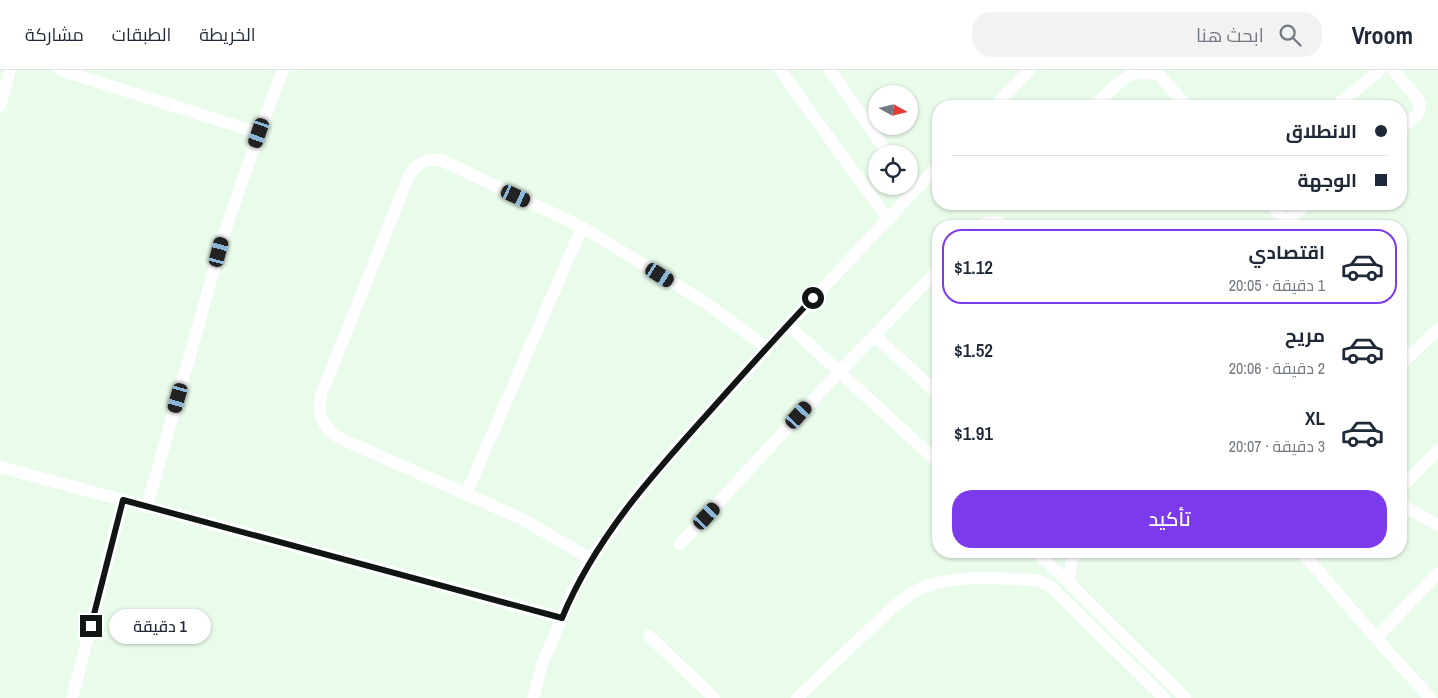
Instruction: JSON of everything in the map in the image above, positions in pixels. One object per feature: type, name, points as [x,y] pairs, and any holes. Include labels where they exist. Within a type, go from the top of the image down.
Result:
[{"type":"lane","points":[[0,106],[10,70]]},
{"type":"lane","points":[[60,70],[259,133]]},
{"type":"lane","points":[[148,506],[224,234],[283,70]]},
{"type":"lane","points":[[780,70],[887,218]]},
{"type":"lane","points":[[830,70],[882,145]]},
{"type":"lane","points":[[1001,100],[1029,70]]},
{"type":"lane","points":[[1100,100],[1127,75],[1140,70],[1159,75],[1182,100]]},
{"type":"lane","points":[[1343,100],[1380,70]]},
{"type":"lane","points":[[1392,70],[1418,99],[1420,104],[1418,114],[1407,123]]},
{"type":"lane","points":[[592,559],[522,519],[337,437],[325,426],[321,418],[319,400],[413,169],[421,162],[441,160],[582,228],[706,304],[767,348]]},
{"type":"lane","points":[[918,182],[932,171]]},
{"type":"lane","points":[[533,698],[542,664],[572,593],[592,559],[628,506],[662,464],[788,324],[887,218],[906,195]]},
{"type":"lane","points":[[1290,220],[1299,210]]},
{"type":"lane","points":[[466,494],[582,228]]},
{"type":"lane","points":[[680,544],[839,372],[932,276]]},
{"type":"lane","points":[[788,324],[932,457]]},
{"type":"lane","points":[[1407,358],[1438,329]]},
{"type":"lane","points":[[874,335],[932,389]]},
{"type":"lane","points":[[1407,482],[1438,450]]},
{"type":"lane","points":[[0,467],[562,618]]},
{"type":"lane","points":[[72,698],[123,500]]},
{"type":"lane","points":[[1407,508],[1438,525]]},
{"type":"lane","points":[[1042,558],[1185,698]]},
{"type":"lane","points":[[1068,582],[1073,558]]},
{"type":"lane","points":[[1307,558],[1430,698]]},
{"type":"lane","points":[[1376,638],[1438,573]]},
{"type":"lane","points":[[797,698],[908,595],[923,587],[960,579],[978,578],[1036,580],[1044,582],[1164,698]]},
{"type":"lane","points":[[649,636],[714,698]]},
{"type":"route","points":[[91,626],[123,500],[562,618],[572,593],[592,559],[628,506],[662,464],[813,298]]}]
